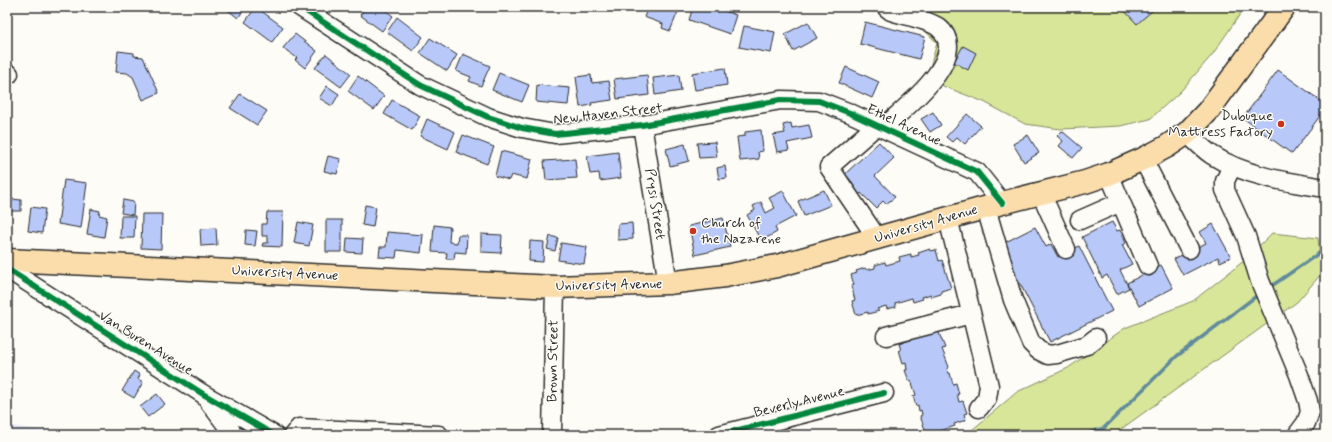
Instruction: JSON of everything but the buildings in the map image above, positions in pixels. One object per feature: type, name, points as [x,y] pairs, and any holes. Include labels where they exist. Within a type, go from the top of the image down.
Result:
[{"type":"main road","name":"University Avenue","points":[[7,260],[555,287],[668,284],[725,276],[777,266],[994,205],[1084,182],[1109,174],[1166,147],[1187,133],[1208,111],[1284,7]]},
{"type":"street","name":"New Haven Street","points":[[300,7],[420,85],[488,117],[522,128],[555,134],[642,125],[781,100]]},
{"type":"street","points":[[877,238],[829,167],[880,127],[937,76],[946,57],[948,45],[945,36],[936,26],[891,11],[886,7]]},
{"type":"street","name":"Ethel Avenue","points":[[781,100],[819,101],[845,110],[977,172],[994,205]]},
{"type":"street","name":"Prysi Street","points":[[642,125],[668,284]]},
{"type":"street","points":[[1187,133],[1212,155],[1232,166],[1264,177],[1325,188]]},
{"type":"street","points":[[1143,158],[1189,249]]},
{"type":"street","points":[[1232,166],[1225,181],[1225,190],[1246,236],[1260,281],[1299,375],[1308,401],[1310,412],[1306,423],[1297,435]]},
{"type":"street","points":[[1109,174],[1148,266]]},
{"type":"street","points":[[1041,193],[1066,249]]},
{"type":"street","points":[[1080,220],[1120,202]]},
{"type":"street","points":[[994,205],[1013,300],[1031,343],[1038,350],[1048,355],[1057,354],[1087,345],[1096,338]]},
{"type":"street","points":[[948,218],[989,386],[987,398],[979,408]]},
{"type":"street","name":"Van Buren Avenue","points":[[7,269],[203,394],[274,435]]},
{"type":"street","name":"Brown Street","points":[[552,435],[555,287]]},
{"type":"street","points":[[886,336],[971,314]]},
{"type":"street","name":"Beverly Avenue","points":[[719,435],[884,393]]},
{"type":"street","points":[[203,394],[234,435]]},
{"type":"street","points":[[293,435],[299,428],[439,435]]},
{"type":"shaded area","points":[[7,425],[73,435],[7,435]]},
{"type":"green space","points":[[902,7],[1245,7],[1212,55],[1180,92],[1150,119],[1120,126],[1061,129],[1025,124],[984,102],[938,84],[930,67],[937,43]]},
{"type":"green space","points":[[1272,233],[1318,238],[1322,273],[1297,302],[1113,435],[966,435],[1017,392],[1068,368],[1125,328],[1193,301],[1245,260]]},
{"type":"waterway","points":[[1273,285],[1325,249]]},
{"type":"waterway","points":[[1083,435],[1104,428],[1177,356],[1259,294]]},
{"type":"cycle path","points":[[300,7],[420,85],[488,117],[522,128],[555,134],[642,125],[781,100],[819,101],[850,113],[977,172],[1002,203]]},
{"type":"cycle path","points":[[7,269],[203,394],[274,435]]},
{"type":"cycle path","points":[[719,435],[884,393]]},
{"type":"place","name":"Dubuque Mattress Factory","points":[[1281,124]]},
{"type":"place","name":"Church of the Nazarene","points":[[693,231]]}]
